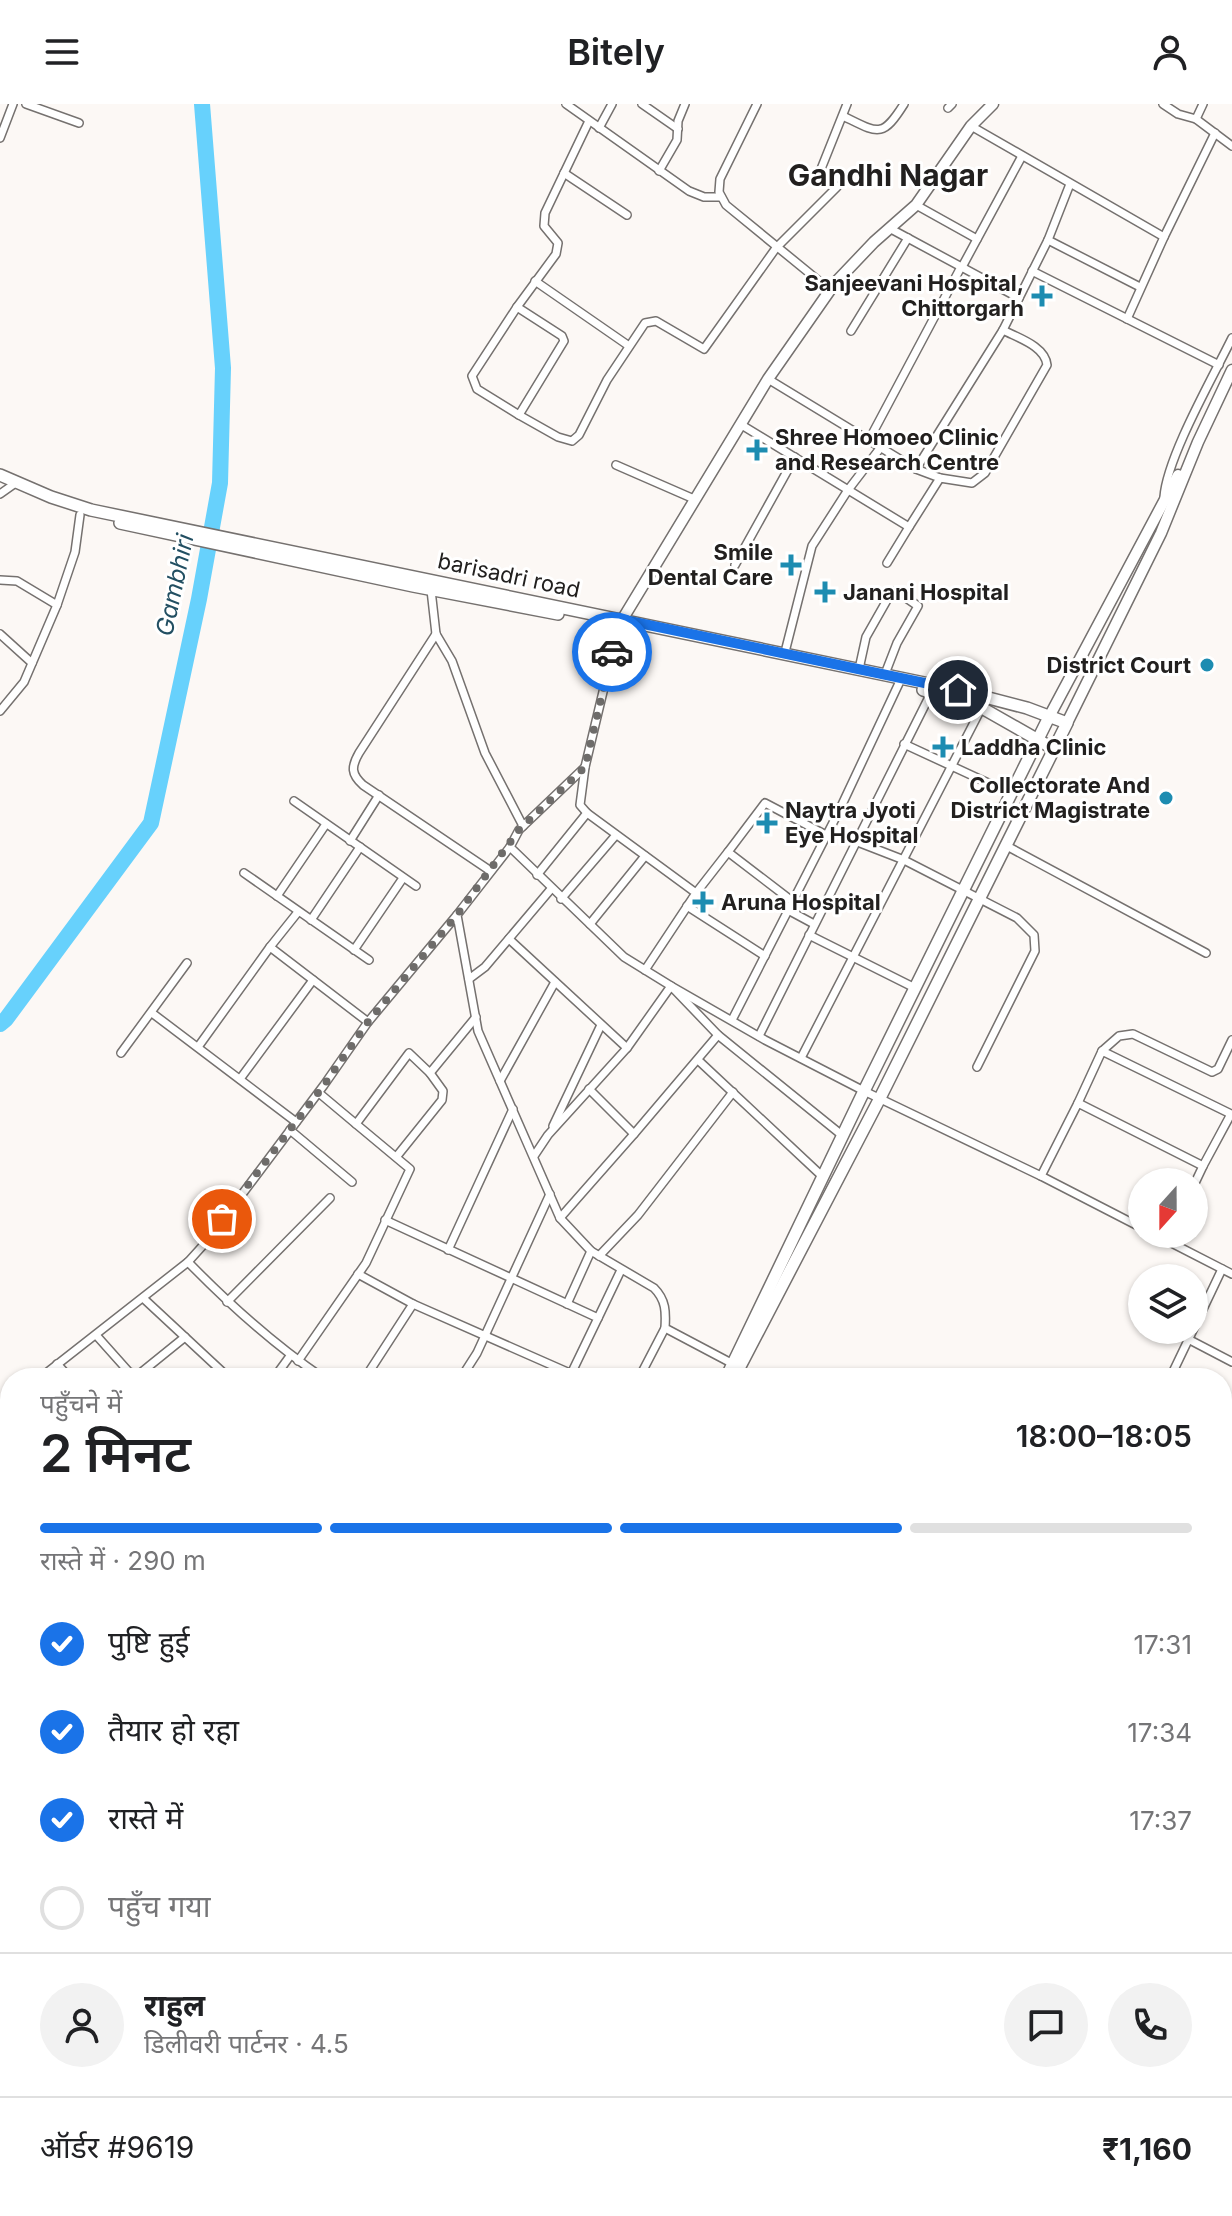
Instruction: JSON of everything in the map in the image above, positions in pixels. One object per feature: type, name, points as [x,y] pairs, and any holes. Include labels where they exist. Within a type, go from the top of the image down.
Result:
[{"type":"main road","points":[[0,475],[91,510],[411,581]]},
{"type":"main road","points":[[51,497],[57,505],[80,515],[411,581]]},
{"type":"main road","name":"barisadri road","points":[[411,581],[431,590],[619,622]]},
{"type":"main road","name":"barisadri road","points":[[411,581],[885,674],[900,682]]},
{"type":"main road","name":"barisadri road","points":[[778,653],[1067,723]]},
{"type":"main road","name":"barisadri road","points":[[932,688],[962,701],[984,703]]},
{"type":"main road","points":[[984,703],[1054,749]]},
{"type":"main road","points":[[736,1368],[864,1091],[1049,717]]},
{"type":"main road","points":[[736,1368],[880,1098],[1067,723]]},
{"type":"street","points":[[0,138],[13,104]]},
{"type":"street","points":[[26,104],[79,123]]},
{"type":"street","points":[[566,104],[697,195],[721,197]]},
{"type":"street","points":[[599,128],[612,104]]},
{"type":"street","points":[[642,104],[678,129]]},
{"type":"street","points":[[659,171],[677,140],[678,121],[685,104]]},
{"type":"street","points":[[757,104],[720,179],[721,197],[726,205],[776,248],[830,290]]},
{"type":"street","points":[[589,121],[543,221],[558,243],[558,249],[472,376],[477,389],[566,441],[576,439],[607,380],[645,323],[652,320],[704,349],[776,248],[837,187],[819,174],[847,104]]},
{"type":"street","points":[[843,116],[872,130],[880,130],[891,125],[904,104]]},
{"type":"street","points":[[696,893],[580,805],[585,767],[619,622],[768,379],[830,290],[874,242],[916,205],[971,126],[993,104]]},
{"type":"street","points":[[1163,104],[1178,114],[1196,119],[1232,146]]},
{"type":"street","points":[[1196,119],[1203,104]]},
{"type":"street","points":[[971,126],[1164,237]]},
{"type":"street","points":[[1127,319],[1215,133]]},
{"type":"street","points":[[869,440],[1022,156]]},
{"type":"street","points":[[564,173],[627,215]]},
{"type":"street","points":[[916,469],[1003,330],[1048,240],[1070,184]]},
{"type":"street","points":[[916,205],[977,239]]},
{"type":"street","points":[[891,229],[1019,298]]},
{"type":"street","points":[[851,331],[908,238]]},
{"type":"street","points":[[1048,240],[1140,287]]},
{"type":"street","points":[[1032,271],[1219,365]]},
{"type":"street","points":[[535,281],[629,346]]},
{"type":"street","points":[[517,307],[562,336],[564,341],[519,415]]},
{"type":"street","points":[[768,379],[916,469],[940,478],[972,483],[985,473],[1045,372],[1047,360],[1040,350],[1003,330]]},
{"type":"street","points":[[1164,499],[1167,479],[1232,338]]},
{"type":"street","points":[[1067,723],[1135,586],[1232,370]]},
{"type":"street","points":[[1179,487],[1192,470],[1232,386]]},
{"type":"street","points":[[740,424],[909,527]]},
{"type":"street","points":[[1049,717],[1164,499],[1198,442]]},
{"type":"street","points":[[778,653],[812,546],[848,490],[881,447]]},
{"type":"street","points":[[735,565],[795,457]]},
{"type":"street","points":[[616,465],[694,499]]},
{"type":"street","points":[[887,563],[940,478]]},
{"type":"street","points":[[0,494],[17,482]]},
{"type":"street","points":[[0,711],[24,682],[57,605],[75,552],[80,515]]},
{"type":"street","points":[[0,580],[17,581],[57,605]]},
{"type":"street","points":[[1122,580],[1135,586]]},
{"type":"street","points":[[431,590],[436,634],[452,661],[489,763],[523,826]]},
{"type":"street","points":[[859,669],[866,637],[891,593],[896,591],[918,606],[897,643],[885,674]]},
{"type":"street","points":[[0,634],[32,663]]},
{"type":"street","points":[[436,634],[352,769],[356,779],[489,870]]},
{"type":"street","points":[[732,1020],[900,682]]},
{"type":"street","points":[[759,1036],[932,688]]},
{"type":"street","points":[[801,1058],[984,703]]},
{"type":"street","points":[[904,744],[1012,794]]},
{"type":"street","points":[[52,1368],[188,1262],[207,1241],[319,1093],[368,1022],[457,915],[523,826],[585,767]]},
{"type":"street","points":[[350,841],[379,795]]},
{"type":"street","points":[[294,801],[416,886]]},
{"type":"street","points":[[645,970],[696,893],[765,803],[826,835]]},
{"type":"street","points":[[537,875],[587,813]]},
{"type":"street","points":[[277,896],[326,824]]},
{"type":"street","points":[[561,899],[616,835]]},
{"type":"street","points":[[855,841],[904,860],[1017,918],[1030,929],[1036,943],[1028,964],[977,1067]]},
{"type":"street","points":[[1005,845],[1206,953]]},
{"type":"street","points":[[311,920],[360,847]]},
{"type":"street","points":[[510,847],[624,957],[671,986],[864,1091],[1128,1221]]},
{"type":"street","points":[[728,852],[792,901]]},
{"type":"street","points":[[590,924],[645,856]]},
{"type":"street","points":[[244,873],[369,960]]},
{"type":"street","points":[[354,950],[403,878]]},
{"type":"street","points":[[469,979],[485,967],[551,889]]},
{"type":"street","points":[[687,906],[765,956]]},
{"type":"street","points":[[788,910],[814,924]]},
{"type":"street","points":[[198,1047],[298,912]]},
{"type":"street","points":[[457,915],[478,1031],[560,1218],[591,1251],[654,1288],[662,1296],[665,1328],[644,1368]]},
{"type":"street","points":[[809,935],[915,988]]},
{"type":"street","points":[[509,939],[627,1048]]},
{"type":"street","points":[[270,947],[368,1022]]},
{"type":"street","points":[[121,1053],[187,963]]},
{"type":"street","points":[[240,1079],[313,980]]},
{"type":"street","points":[[500,1081],[555,982]]},
{"type":"street","points":[[671,986],[718,1035],[843,1136]]},
{"type":"street","points":[[548,1135],[627,1048],[671,986]]},
{"type":"street","points":[[152,1013],[296,1122]]},
{"type":"street","points":[[430,1073],[476,1017]]},
{"type":"street","points":[[534,1156],[548,1135],[601,1025]]},
{"type":"street","points":[[1041,1176],[1102,1051],[1119,1036],[1133,1034],[1212,1072],[1218,1069],[1232,1040]]},
{"type":"street","points":[[560,1218],[718,1035]]},
{"type":"street","points":[[1078,1103],[1203,1166],[1231,1112],[1102,1051]]},
{"type":"street","points":[[356,1124],[409,1053],[443,1091],[442,1100],[397,1156]]},
{"type":"street","points":[[698,1060],[823,1177]]},
{"type":"street","points":[[589,1089],[634,1134]]},
{"type":"street","points":[[599,1256],[638,1215],[733,1092]]},
{"type":"street","points":[[285,1368],[358,1274],[410,1169],[319,1093]]},
{"type":"street","points":[[448,1250],[513,1109]]},
{"type":"street","points":[[290,1130],[352,1182]]},
{"type":"street","points":[[467,1368],[485,1336],[550,1194]]},
{"type":"street","points":[[227,1302],[330,1198]]},
{"type":"street","points":[[385,1220],[598,1318]]},
{"type":"street","points":[[1187,1248],[1232,1274]]},
{"type":"street","points":[[567,1304],[591,1251]]},
{"type":"street","points":[[188,1262],[227,1302],[308,1368]]},
{"type":"street","points":[[1208,1298],[1222,1269]]},
{"type":"street","points":[[574,1368],[621,1270]]},
{"type":"street","points":[[358,1274],[413,1304],[557,1368]]},
{"type":"street","points":[[143,1298],[219,1368]]},
{"type":"street","points":[[371,1368],[413,1304]]},
{"type":"street","points":[[665,1328],[732,1368]]},
{"type":"street","points":[[96,1335],[125,1368]]},
{"type":"street","points":[[147,1368],[185,1337]]},
{"type":"street","points":[[1175,1368],[1186,1344]]},
{"type":"street","points":[[1198,1344],[1232,1362]]},
{"type":"street","points":[[57,1364],[61,1368]]},
{"type":"waterway","name":"Gambhiri","points":[[0,1024],[151,823],[199,599],[220,483],[223,368],[202,104]]},
{"type":"way so far","points":[[222,1219],[368,1022],[457,915],[489,870],[510,847],[519,830],[585,767],[612,652]]},
{"type":"place","name":"Sanjeevani Hospital, Chittorgarh","points":[[1042,296]]},
{"type":"place","name":"Shree Homoeo Clinic and Research Centre","points":[[757,450]]},
{"type":"place","name":"Smile Dental Care","points":[[791,565]]},
{"type":"place","name":"Janani Hospital","points":[[825,592]]},
{"type":"place","name":"District Court","points":[[1207,665]]},
{"type":"place","name":"Laddha Clinic","points":[[943,747]]},
{"type":"place","name":"Collectorate And District Magistrate","points":[[1166,798]]},
{"type":"place","name":"Naytra Jyoti Eye Hospital","points":[[767,823]]},
{"type":"place","name":"Aruna Hospital","points":[[703,902]]},
{"type":"district","name":"Gandhi Nagar","points":[[888,176]]},
{"type":"route","points":[[612,652],[620,619],[958,690]]}]
